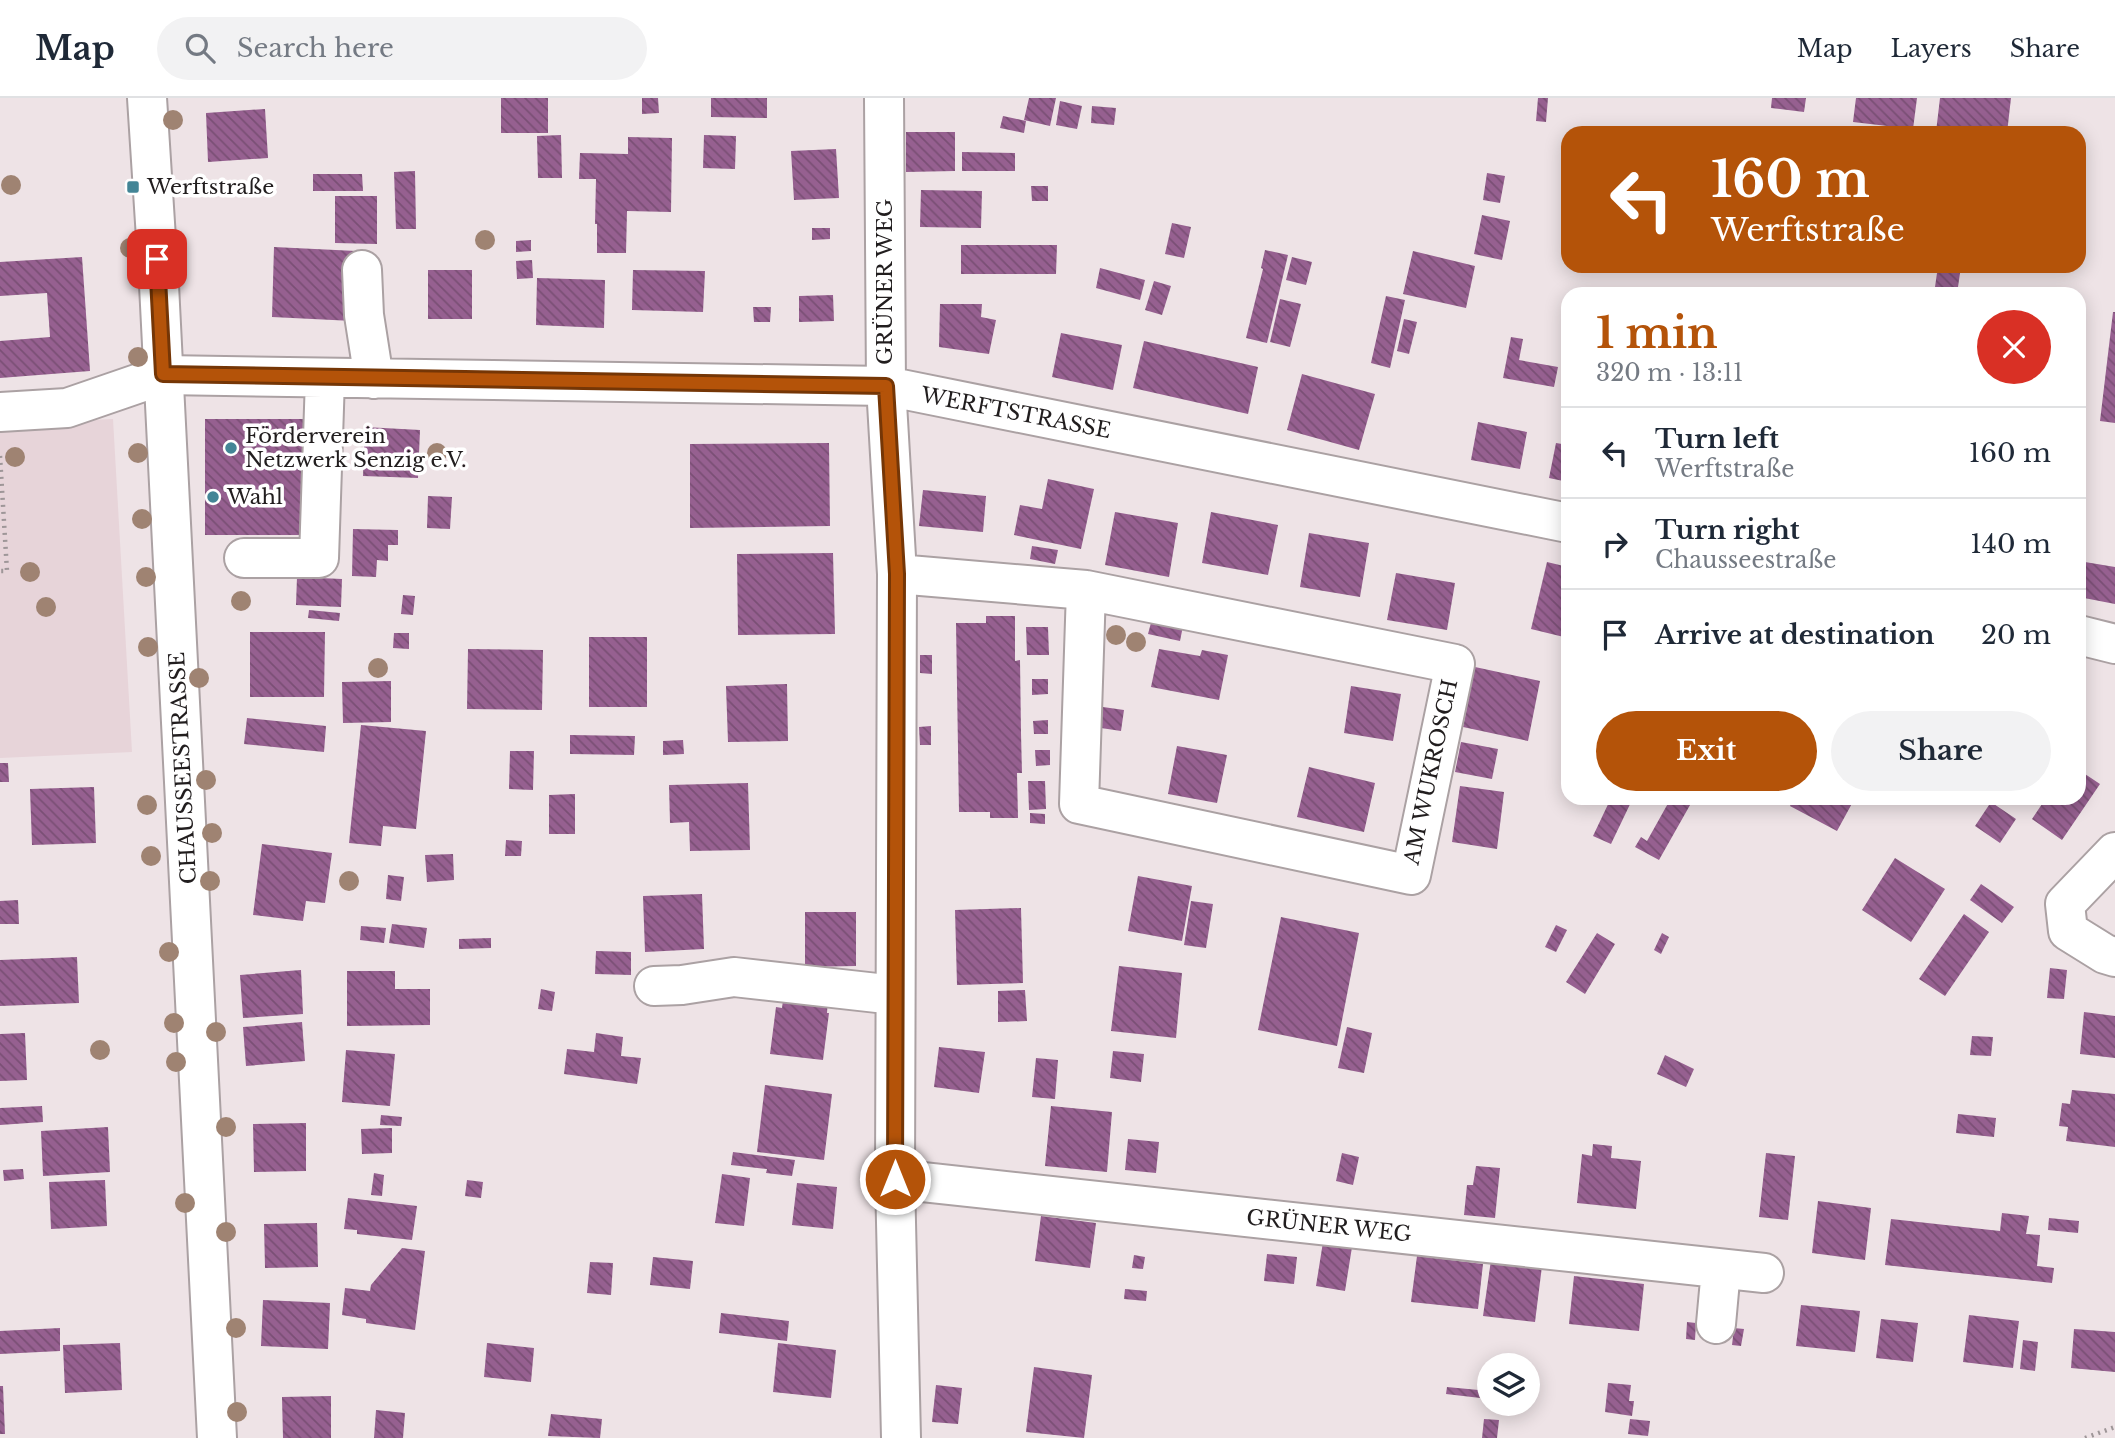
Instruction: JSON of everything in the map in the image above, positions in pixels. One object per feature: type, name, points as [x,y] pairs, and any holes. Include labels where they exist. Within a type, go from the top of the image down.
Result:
[{"type":"street","name":"CHAUSSEESTRASSE","points":[[147,98],[159,285],[217,1438]]},
{"type":"street","name":"GRÜNER WEG","points":[[884,98],[886,386],[897,574],[895,1179],[901,1438]]},
{"type":"street","points":[[362,270],[364,315],[374,379]]},
{"type":"street","name":"WERFTSTRASSE","points":[[0,412],[67,408],[163,374],[886,386],[1561,522]]},
{"type":"street","points":[[244,558],[319,558],[324,378]]},
{"type":"street","name":"AM WUKROSCH","points":[[897,574],[1086,590],[1455,664],[1411,875],[1079,804],[1086,590]]},
{"type":"street","points":[[2086,637],[2115,643]]},
{"type":"street","points":[[2115,852],[2065,904],[2068,931],[2105,954],[2115,957]]},
{"type":"street","points":[[654,986],[734,977],[895,995]]},
{"type":"street","name":"GRÜNER WEG","points":[[895,1179],[1764,1273]]},
{"type":"street","points":[[1716,1324],[1721,1269]]},
{"type":"path","points":[[0,456],[7,571],[0,571]]},
{"type":"path","points":[[2085,1438],[2115,1427]]},
{"type":"shaded area","points":[[113,419],[132,752],[0,758],[0,424]]},
{"type":"building","points":[[501,98],[548,98],[548,133],[501,133]]},
{"type":"building","points":[[642,98],[658,98],[659,113],[642,114]]},
{"type":"building","points":[[711,98],[767,98],[767,118],[711,117]]},
{"type":"building","points":[[1029,98],[1056,98],[1050,126],[1024,120]]},
{"type":"building","points":[[1538,98],[1548,98],[1546,122],[1536,121]]},
{"type":"building","points":[[1772,98],[1806,98],[1804,112],[1771,108]]},
{"type":"building","points":[[1856,98],[1917,98],[1913,126],[1853,122]]},
{"type":"building","points":[[1940,98],[2011,98],[2008,126],[1937,126]]},
{"type":"building","points":[[1060,101],[1082,106],[1077,129],[1056,125]]},
{"type":"building","points":[[1092,106],[1116,108],[1114,125],[1091,123]]},
{"type":"building","points":[[265,109],[268,158],[208,162],[206,113]]},
{"type":"building","points":[[1003,116],[1026,121],[1024,133],[1000,128]]},
{"type":"building","points":[[906,132],[955,132],[955,171],[906,172]]},
{"type":"building","points":[[561,135],[562,178],[538,178],[537,136]]},
{"type":"building","points":[[704,135],[736,136],[735,169],[703,168]]},
{"type":"building","points":[[628,137],[672,138],[671,212],[627,211],[626,253],[597,253],[596,179],[579,179],[580,153],[628,154]]},
{"type":"building","points":[[836,149],[839,198],[794,200],[791,151]]},
{"type":"building","points":[[962,152],[1015,153],[1015,171],[962,171]]},
{"type":"building","points":[[415,171],[416,229],[396,229],[394,172]]},
{"type":"building","points":[[1487,173],[1505,176],[1500,203],[1483,200]]},
{"type":"building","points":[[313,174],[362,174],[363,191],[313,191]]},
{"type":"building","points":[[1031,186],[1048,186],[1048,201],[1032,201]]},
{"type":"building","points":[[921,190],[982,191],[981,228],[920,227]]},
{"type":"building","points":[[335,196],[377,196],[377,244],[335,243]]},
{"type":"building","points":[[1482,215],[1510,221],[1502,260],[1474,254]]},
{"type":"building","points":[[1172,223],[1191,227],[1184,258],[1165,254]]},
{"type":"building","points":[[812,228],[830,228],[830,239],[812,240]]},
{"type":"building","points":[[531,240],[531,251],[516,252],[516,241]]},
{"type":"building","points":[[961,245],[1057,245],[1056,274],[961,274]]},
{"type":"building","points":[[274,247],[356,251],[353,321],[272,317]]},
{"type":"building","points":[[1265,250],[1288,255],[1267,343],[1246,338]]},
{"type":"building","points":[[1413,251],[1475,266],[1466,308],[1403,294]]},
{"type":"building","points":[[82,257],[90,371],[0,378],[0,341],[50,337],[47,293],[0,296],[0,262]]},
{"type":"building","points":[[1292,257],[1312,262],[1306,285],[1286,280]]},
{"type":"building","points":[[532,260],[533,278],[517,279],[516,261]]},
{"type":"building","points":[[1100,268],[1145,280],[1140,300],[1096,288]]},
{"type":"building","points":[[428,270],[472,270],[472,319],[428,319]]},
{"type":"building","points":[[633,270],[705,271],[703,312],[632,310]]},
{"type":"building","points":[[1937,273],[1960,273],[1958,287],[1935,287]]},
{"type":"building","points":[[537,278],[605,280],[604,328],[536,325]]},
{"type":"building","points":[[1154,281],[1171,286],[1162,315],[1145,310]]},
{"type":"building","points":[[833,295],[834,321],[799,322],[799,296]]},
{"type":"building","points":[[1386,296],[1405,300],[1390,368],[1371,363]]},
{"type":"building","points":[[1280,299],[1301,304],[1290,347],[1270,342]]},
{"type":"building","points":[[940,304],[982,304],[981,317],[996,320],[989,354],[939,347]]},
{"type":"building","points":[[753,307],[771,307],[770,322],[754,322]]},
{"type":"building","points":[[2115,312],[2115,423],[2100,421]]},
{"type":"building","points":[[1404,319],[1417,322],[1409,354],[1397,351]]},
{"type":"building","points":[[1061,333],[1122,345],[1113,390],[1052,377]]},
{"type":"building","points":[[1511,337],[1523,339],[1519,360],[1558,367],[1554,387],[1503,378]]},
{"type":"building","points":[[1144,341],[1258,367],[1248,414],[1133,388]]},
{"type":"building","points":[[1302,374],[1375,394],[1359,450],[1287,430]]},
{"type":"building","points":[[205,419],[306,419],[306,535],[205,535]]},
{"type":"building","points":[[1478,422],[1527,432],[1520,469],[1471,460]]},
{"type":"building","points":[[365,427],[420,430],[418,478],[363,476]]},
{"type":"building","points":[[829,443],[830,526],[690,528],[690,444]]},
{"type":"building","points":[[1556,443],[1561,444],[1561,481],[1549,478]]},
{"type":"building","points":[[1048,479],[1094,489],[1081,549],[1014,535],[1020,505],[1042,509]]},
{"type":"building","points":[[923,490],[986,496],[983,532],[919,526]]},
{"type":"building","points":[[428,496],[452,497],[450,529],[427,528]]},
{"type":"building","points":[[1115,512],[1178,523],[1169,577],[1105,565]]},
{"type":"building","points":[[1211,512],[1278,525],[1268,575],[1202,563]]},
{"type":"building","points":[[353,529],[398,530],[398,545],[388,545],[388,561],[377,560],[376,577],[352,576]]},
{"type":"building","points":[[1309,533],[1369,543],[1360,597],[1300,587]]},
{"type":"building","points":[[1032,546],[1058,550],[1055,564],[1030,559]]},
{"type":"building","points":[[833,553],[835,634],[738,635],[737,554]]},
{"type":"building","points":[[1547,562],[1561,565],[1561,636],[1531,629]]},
{"type":"building","points":[[2086,562],[2115,567],[2115,604],[2086,598]]},
{"type":"building","points":[[1396,573],[1455,583],[1447,630],[1387,620]]},
{"type":"building","points":[[297,577],[342,579],[341,607],[296,605]]},
{"type":"building","points":[[403,595],[415,596],[413,615],[401,614]]},
{"type":"building","points":[[309,610],[340,613],[339,621],[308,618]]},
{"type":"building","points":[[986,616],[1015,616],[1015,661],[1020,660],[1022,773],[1017,773],[1018,818],[990,818],[990,812],[959,812],[956,623],[986,623]]},
{"type":"building","points":[[1152,619],[1183,626],[1180,641],[1148,634]]},
{"type":"building","points":[[1026,627],[1048,627],[1049,655],[1027,655]]},
{"type":"building","points":[[250,632],[325,632],[324,697],[250,697]]},
{"type":"building","points":[[394,633],[409,633],[409,649],[393,648]]},
{"type":"building","points":[[589,637],[647,637],[647,707],[589,707]]},
{"type":"building","points":[[468,649],[543,650],[542,710],[467,709]]},
{"type":"building","points":[[1159,649],[1200,656],[1202,650],[1228,655],[1219,700],[1151,687]]},
{"type":"building","points":[[920,655],[932,655],[932,674],[920,673]]},
{"type":"building","points":[[1475,667],[1540,681],[1528,741],[1463,727]]},
{"type":"building","points":[[1032,679],[1048,679],[1048,694],[1032,695]]},
{"type":"building","points":[[391,681],[391,722],[343,723],[342,682]]},
{"type":"building","points":[[787,684],[788,741],[728,742],[726,686]]},
{"type":"building","points":[[1351,686],[1401,694],[1393,741],[1344,733]]},
{"type":"building","points":[[1103,707],[1124,710],[1121,731],[1101,728]]},
{"type":"building","points":[[247,718],[326,726],[324,752],[244,744]]},
{"type":"building","points":[[1048,720],[1048,734],[1034,734],[1033,721]]},
{"type":"building","points":[[361,725],[426,731],[416,829],[383,826],[381,846],[349,843]]},
{"type":"building","points":[[931,726],[931,745],[920,745],[919,727]]},
{"type":"building","points":[[570,735],[635,736],[634,755],[570,754]]},
{"type":"building","points":[[683,740],[684,754],[663,755],[663,741]]},
{"type":"building","points":[[1461,742],[1498,749],[1492,779],[1455,772]]},
{"type":"building","points":[[1177,746],[1227,755],[1217,803],[1168,794]]},
{"type":"building","points":[[1035,750],[1050,750],[1050,765],[1036,766]]},
{"type":"building","points":[[510,751],[534,751],[533,790],[509,789]]},
{"type":"building","points":[[0,763],[8,763],[9,782],[0,782]]},
{"type":"building","points":[[1309,767],[1375,783],[1364,832],[1297,817]]},
{"type":"building","points":[[2086,775],[2100,784],[2086,805]]},
{"type":"building","points":[[1028,781],[1045,781],[1046,809],[1029,810]]},
{"type":"building","points":[[748,783],[750,850],[690,851],[689,822],[670,823],[669,785]]},
{"type":"building","points":[[1460,786],[1504,792],[1497,849],[1452,842]]},
{"type":"building","points":[[94,787],[96,843],[32,845],[30,789]]},
{"type":"building","points":[[575,794],[575,834],[549,834],[549,795]]},
{"type":"building","points":[[1608,805],[1630,805],[1611,844],[1593,836]]},
{"type":"building","points":[[1667,805],[1690,805],[1659,860],[1635,847],[1641,837],[1647,841]]},
{"type":"building","points":[[1790,805],[1851,805],[1837,831]]},
{"type":"building","points":[[1989,805],[1995,805],[2016,819],[2000,843],[1975,826]]},
{"type":"building","points":[[2041,805],[2086,805],[2062,840],[2032,819]]},
{"type":"building","points":[[1030,813],[1045,814],[1045,824],[1030,823]]},
{"type":"building","points":[[506,840],[522,841],[521,856],[505,856]]},
{"type":"building","points":[[262,844],[332,853],[325,903],[306,901],[303,921],[253,915]]},
{"type":"building","points":[[453,854],[454,880],[427,882],[425,855]]},
{"type":"building","points":[[1895,858],[1945,889],[1911,942],[1862,910]]},
{"type":"building","points":[[388,875],[404,877],[401,901],[386,899]]},
{"type":"building","points":[[1138,876],[1192,886],[1182,941],[1128,931]]},
{"type":"building","points":[[1981,884],[2014,907],[2002,923],[1970,900]]},
{"type":"building","points":[[702,894],[704,949],[645,952],[643,896]]},
{"type":"building","points":[[18,900],[19,924],[0,924],[0,901]]},
{"type":"building","points":[[1191,901],[1213,904],[1206,948],[1184,945]]},
{"type":"building","points":[[1021,908],[1023,983],[957,985],[955,910]]},
{"type":"building","points":[[805,912],[856,912],[856,966],[805,967]]},
{"type":"building","points":[[1964,914],[1989,932],[1945,996],[1919,979]]},
{"type":"building","points":[[1281,917],[1359,933],[1337,1046],[1258,1030]]},
{"type":"building","points":[[392,924],[427,928],[424,948],[389,943]]},
{"type":"building","points":[[1556,925],[1567,930],[1556,952],[1545,947]]},
{"type":"building","points":[[361,926],[386,928],[384,943],[360,940]]},
{"type":"building","points":[[1597,933],[1615,944],[1585,994],[1566,982]]},
{"type":"building","points":[[1662,933],[1669,937],[1661,954],[1654,950]]},
{"type":"building","points":[[491,938],[491,948],[459,949],[459,939]]},
{"type":"building","points":[[596,951],[631,952],[631,975],[595,974]]},
{"type":"building","points":[[77,957],[79,1003],[0,1006],[0,960]]},
{"type":"building","points":[[1119,966],[1182,973],[1176,1038],[1111,1031]]},
{"type":"building","points":[[2050,968],[2067,970],[2064,999],[2047,998]]},
{"type":"building","points":[[301,970],[303,1014],[243,1018],[240,975]]},
{"type":"building","points":[[347,971],[395,971],[395,989],[430,989],[430,1025],[347,1026]]},
{"type":"building","points":[[541,989],[555,992],[552,1011],[538,1009]]},
{"type":"building","points":[[1025,990],[1027,1021],[998,1022],[998,991]]},
{"type":"building","points":[[784,993],[828,998],[829,1013],[823,1060],[770,1054],[776,1007],[782,1008]]},
{"type":"building","points":[[2084,1012],[2115,1016],[2115,1058],[2080,1054]]},
{"type":"building","points":[[302,1022],[305,1061],[246,1066],[243,1027]]},
{"type":"building","points":[[1347,1027],[1372,1033],[1364,1073],[1338,1068]]},
{"type":"building","points":[[25,1033],[27,1080],[0,1081],[0,1034]]},
{"type":"building","points":[[596,1033],[623,1037],[621,1056],[641,1058],[637,1084],[564,1074],[567,1049],[594,1052]]},
{"type":"building","points":[[1972,1036],[1993,1037],[1991,1056],[1970,1055]]},
{"type":"building","points":[[939,1047],[985,1052],[979,1093],[934,1087]]},
{"type":"building","points":[[346,1050],[395,1054],[390,1106],[342,1102]]},
{"type":"building","points":[[1113,1051],[1144,1054],[1141,1082],[1110,1078]]},
{"type":"building","points":[[1665,1055],[1694,1069],[1686,1087],[1657,1074]]},
{"type":"building","points":[[1036,1058],[1058,1060],[1055,1099],[1032,1097]]},
{"type":"building","points":[[765,1085],[832,1094],[824,1160],[757,1152]]},
{"type":"building","points":[[2072,1090],[2115,1094],[2115,1147],[2066,1141],[2068,1127],[2059,1126],[2062,1103],[2070,1104]]},
{"type":"building","points":[[42,1106],[43,1122],[0,1125],[0,1108]]},
{"type":"building","points":[[1051,1106],[1112,1112],[1107,1172],[1045,1166]]},
{"type":"building","points":[[1958,1114],[1996,1118],[1994,1137],[1956,1133]]},
{"type":"building","points":[[381,1115],[402,1117],[401,1126],[380,1125]]},
{"type":"building","points":[[306,1123],[306,1171],[254,1172],[253,1124]]},
{"type":"building","points":[[108,1127],[110,1172],[43,1176],[41,1131]]},
{"type":"building","points":[[392,1128],[392,1153],[362,1154],[361,1129]]},
{"type":"building","points":[[1128,1139],[1159,1142],[1156,1173],[1125,1170]]},
{"type":"building","points":[[1593,1144],[1612,1146],[1611,1158],[1641,1161],[1636,1209],[1577,1203],[1582,1154],[1592,1156]]},
{"type":"building","points":[[733,1152],[795,1160],[792,1176],[766,1173],[767,1169],[731,1165]]},
{"type":"building","points":[[1342,1153],[1359,1157],[1353,1185],[1336,1181]]},
{"type":"building","points":[[1766,1153],[1795,1156],[1788,1220],[1759,1217]]},
{"type":"building","points":[[1476,1166],[1500,1168],[1495,1218],[1464,1215],[1467,1185],[1473,1185]]},
{"type":"building","points":[[23,1169],[24,1179],[4,1181],[3,1170]]},
{"type":"building","points":[[374,1173],[384,1175],[382,1196],[371,1195]]},
{"type":"building","points":[[722,1174],[750,1178],[744,1226],[715,1223]]},
{"type":"building","points":[[105,1180],[107,1226],[51,1229],[49,1182]]},
{"type":"building","points":[[467,1180],[483,1182],[481,1198],[465,1196]]},
{"type":"building","points":[[797,1183],[837,1187],[833,1229],[792,1225]]},
{"type":"building","points":[[348,1198],[417,1206],[412,1240],[357,1234],[357,1230],[344,1229]]},
{"type":"building","points":[[1818,1201],[1871,1208],[1865,1260],[1812,1253]]},
{"type":"building","points":[[2002,1213],[2029,1216],[2026,1234],[2040,1235],[2037,1266],[2054,1268],[2052,1283],[1885,1265],[1891,1219],[2000,1231]]},
{"type":"building","points":[[1041,1216],[1096,1223],[1090,1268],[1035,1261]]},
{"type":"building","points":[[2049,1218],[2079,1221],[2078,1233],[2048,1230]]},
{"type":"building","points":[[317,1223],[318,1267],[265,1268],[264,1224]]},
{"type":"building","points":[[1323,1242],[1352,1247],[1345,1291],[1316,1286]]},
{"type":"building","points":[[402,1248],[425,1251],[415,1330],[366,1323],[366,1319],[342,1315],[345,1288],[370,1291],[371,1285]]},
{"type":"building","points":[[1267,1254],[1297,1257],[1294,1284],[1264,1281]]},
{"type":"building","points":[[1134,1255],[1145,1257],[1143,1269],[1132,1268]]},
{"type":"building","points":[[1417,1256],[1483,1264],[1478,1309],[1411,1302]]},
{"type":"building","points":[[653,1257],[693,1261],[690,1289],[650,1285]]},
{"type":"building","points":[[1491,1260],[1542,1266],[1535,1322],[1483,1316]]},
{"type":"building","points":[[590,1262],[613,1263],[611,1295],[587,1293]]},
{"type":"building","points":[[1574,1276],[1644,1284],[1639,1331],[1569,1324]]},
{"type":"building","points":[[1125,1289],[1147,1291],[1146,1301],[1124,1299]]},
{"type":"building","points":[[263,1300],[330,1303],[328,1349],[261,1346]]},
{"type":"building","points":[[1801,1305],[1860,1311],[1855,1352],[1796,1346]]},
{"type":"building","points":[[721,1313],[789,1321],[787,1341],[719,1333]]},
{"type":"building","points":[[1969,1315],[2019,1321],[2013,1368],[1963,1362]]},
{"type":"building","points":[[1881,1319],[1918,1323],[1913,1362],[1876,1358]]},
{"type":"building","points":[[1687,1322],[1696,1323],[1695,1340],[1686,1339]]},
{"type":"building","points":[[60,1328],[60,1351],[0,1354],[0,1331]]},
{"type":"building","points":[[1734,1328],[1744,1329],[1741,1346],[1732,1345]]},
{"type":"building","points":[[2074,1329],[2115,1332],[2115,1372],[2071,1368]]},
{"type":"building","points":[[2023,1340],[2038,1342],[2035,1371],[2020,1369]]},
{"type":"building","points":[[120,1343],[122,1390],[65,1393],[63,1345]]},
{"type":"building","points":[[487,1343],[534,1348],[531,1382],[484,1377]]},
{"type":"building","points":[[778,1343],[836,1350],[831,1398],[773,1392]]},
{"type":"building","points":[[1034,1367],[1092,1375],[1084,1438],[1026,1432]]},
{"type":"building","points":[[1608,1383],[1631,1385],[1629,1401],[1634,1401],[1632,1416],[1605,1412]]},
{"type":"building","points":[[936,1385],[962,1388],[958,1424],[932,1422]]},
{"type":"building","points":[[0,1386],[3,1386],[5,1434],[0,1434]]},
{"type":"building","points":[[1447,1387],[1477,1390],[1477,1398],[1446,1394]]},
{"type":"building","points":[[331,1396],[331,1438],[283,1438],[282,1397]]},
{"type":"building","points":[[376,1410],[405,1413],[403,1438],[374,1438]]},
{"type":"building","points":[[551,1414],[602,1419],[600,1438],[548,1436]]},
{"type":"building","points":[[1484,1419],[1499,1420],[1497,1438],[1482,1438]]},
{"type":"building","points":[[1630,1419],[1650,1421],[1648,1436],[1628,1434]]},
{"type":"place","name":"Werftstraße","points":[[133,187]]},
{"type":"place","name":"Förderverein Netzwerk Senzig e.V.","points":[[231,448]]},
{"type":"place","name":"Wahl","points":[[213,497]]},
{"type":"route","points":[[157,259],[163,374],[886,386],[897,574],[895,1179]]}]
